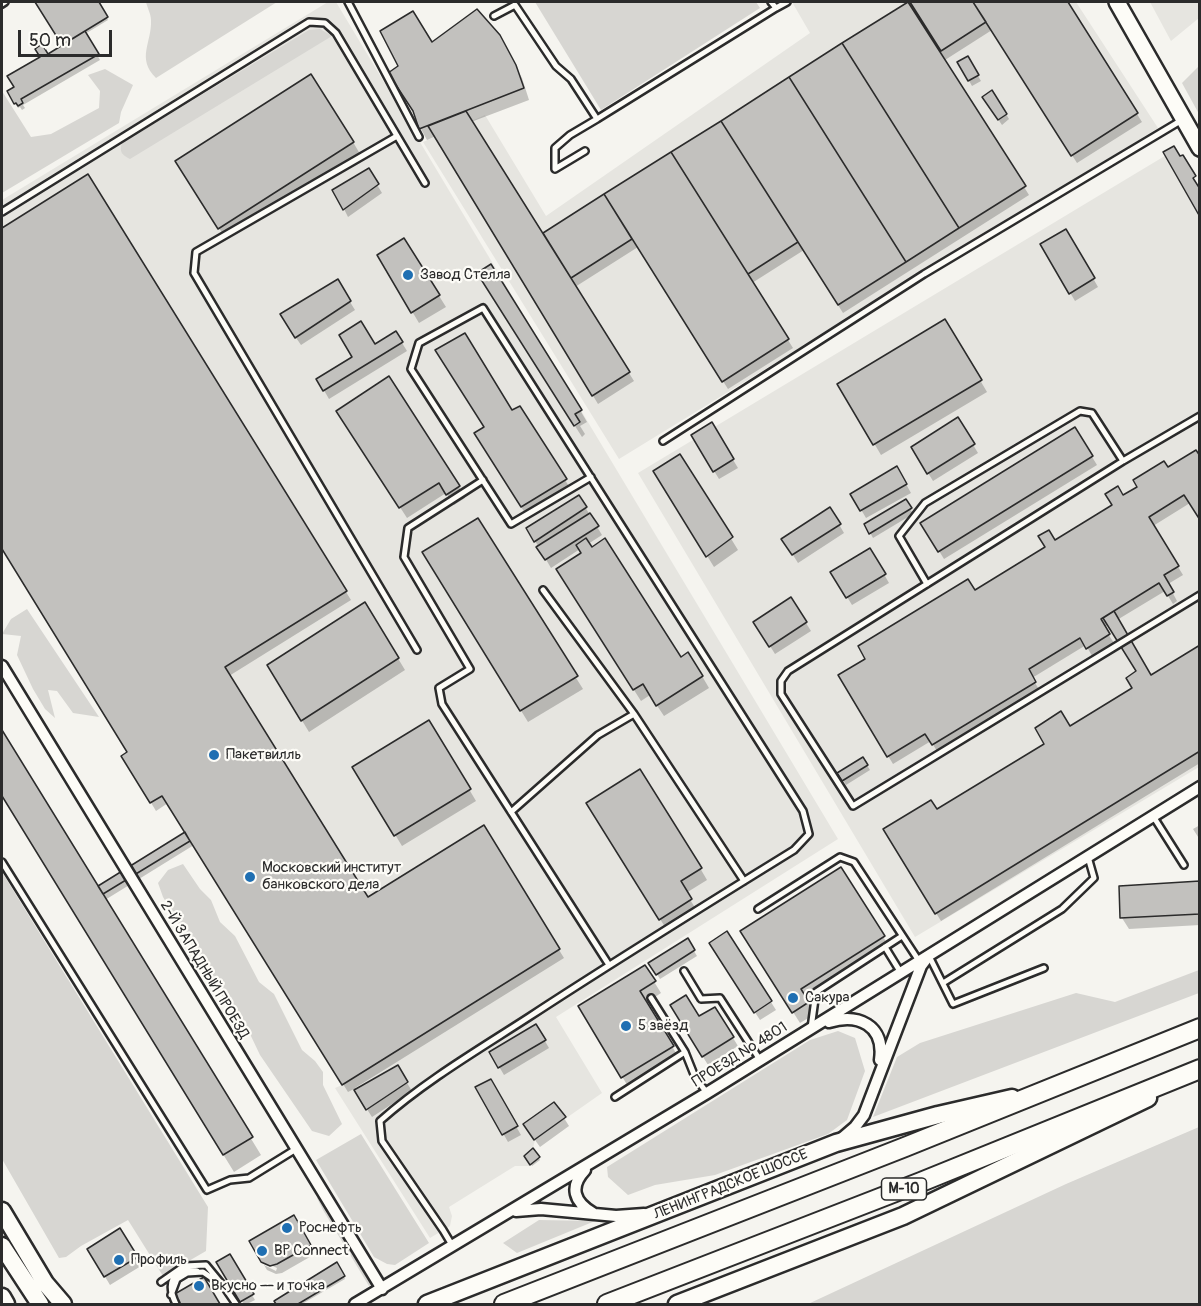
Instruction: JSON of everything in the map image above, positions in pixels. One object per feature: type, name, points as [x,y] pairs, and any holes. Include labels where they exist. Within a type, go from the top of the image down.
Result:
[{"type":"highway","name":"ЛЕНИНГРАДСКОЕ ШОССЕ","points":[[504,1305],[1200,1028]]},
{"type":"highway","name":"М-10","points":[[607,1305],[1200,1070]]},
{"type":"main road","points":[[677,1305],[903,1216],[1063,1140],[1200,1070]]},
{"type":"main road","name":"ЛЕНИНГРАДСКОЕ ШОССЕ","points":[[427,1305],[836,1143],[1042,1090]]},
{"type":"main road","points":[[2,1211],[45,1283],[63,1305]]},
{"type":"main road","points":[[2,1246],[40,1305]]},
{"type":"main road","points":[[2,1297],[6,1305]]},
{"type":"street","points":[[1117,2],[1200,148]]},
{"type":"street","name":"2-Й ЗАПАДНЫЙ ПРОЕЗД","points":[[2,666],[382,1289]]},
{"type":"street","name":"ПРОЕЗД № 4801","points":[[354,1305],[707,1093],[1200,787]]},
{"type":"street","points":[[836,1143],[855,1127],[864,1115],[924,958]]},
{"type":"street","points":[[811,1028],[840,1019],[862,1021],[872,1027],[878,1036],[882,1050],[879,1073]]},
{"type":"street","points":[[594,1161],[582,1173],[575,1190],[577,1200],[582,1206],[596,1214]]},
{"type":"street","points":[[511,1212],[541,1209],[616,1216],[659,1213]]},
{"type":"street","points":[[695,1305],[759,1272]]},
{"type":"lane","points":[[348,2],[419,137]]},
{"type":"lane","points":[[771,2],[776,8]]},
{"type":"lane","points":[[585,151],[555,169],[555,148],[570,135],[787,2]]},
{"type":"lane","points":[[495,16],[514,5],[556,66],[571,79],[597,119]]},
{"type":"lane","points":[[2,212],[309,22],[326,23],[336,33],[425,183]]},
{"type":"lane","points":[[663,441],[924,274],[1183,119]]},
{"type":"lane","points":[[397,136],[196,252],[194,273],[417,650]]},
{"type":"lane","points":[[453,1247],[382,1140],[380,1122],[401,1103],[439,1076],[609,965],[794,850],[808,834],[803,811],[591,477],[483,308],[419,343],[411,369],[512,524],[591,477]]},
{"type":"lane","points":[[927,584],[899,536],[925,503],[1080,411],[1092,413],[1123,460]]},
{"type":"lane","points":[[1200,416],[1123,460],[788,671],[781,681],[781,694],[853,806],[1200,595]]},
{"type":"lane","points":[[483,480],[408,528],[404,557],[471,669],[439,688],[442,704],[609,965]]},
{"type":"lane","points":[[543,590],[634,714],[744,881]]},
{"type":"lane","points":[[511,812],[598,735],[634,714]]},
{"type":"lane","points":[[1154,816],[1184,865]]},
{"type":"lane","points":[[943,983],[1062,909],[1094,878],[1088,856]]},
{"type":"lane","points":[[758,909],[840,857],[854,862],[902,936],[924,958],[943,983],[953,1004],[1044,968]]},
{"type":"lane","points":[[2,862],[207,1190],[230,1180],[249,1178],[296,1149]]},
{"type":"lane","points":[[811,1028],[816,992],[902,936]]},
{"type":"lane","points":[[885,947],[901,973]]},
{"type":"lane","points":[[684,971],[701,999],[720,998],[760,1060]]},
{"type":"lane","points":[[651,999],[685,1052],[695,1077],[707,1093]]},
{"type":"lane","points":[[615,1097],[685,1052]]},
{"type":"lane","points":[[161,1282],[184,1266],[206,1265],[236,1305]]},
{"type":"lane","points":[[176,1305],[171,1295],[177,1279],[187,1273],[203,1272],[225,1288]]},
{"type":"shaded area","points":[[146,2],[277,2],[156,78],[150,71],[146,57],[151,20]]},
{"type":"shaded area","points":[[328,2],[336,2],[838,839],[556,1017],[602,1093],[535,1140],[533,1148],[540,1159],[529,1166],[515,1166],[449,1207],[452,1216],[450,1226],[430,1238],[335,1088],[342,1085],[163,796],[150,803],[121,756],[127,751],[2,549],[2,200]]},
{"type":"shaded area","points":[[535,2],[756,2],[760,8],[601,110]]},
{"type":"shaded area","points":[[792,2],[1076,2],[1158,128],[619,459],[423,142],[485,115],[546,216],[810,33]]},
{"type":"shaded area","points":[[1150,2],[1199,2],[1199,18],[1171,41]]},
{"type":"shaded area","points":[[320,29],[332,36],[130,159],[122,153],[122,143],[309,30]]},
{"type":"shaded area","points":[[1199,66],[1199,114],[1182,83]]},
{"type":"shaded area","points":[[105,69],[133,85],[121,112],[119,123],[2,193],[2,91],[31,137],[51,134],[99,108],[100,91],[88,75]]},
{"type":"shaded area","points":[[1173,151],[1200,195],[1199,767],[915,937],[638,473]]},
{"type":"shaded area","points":[[27,609],[99,717],[73,713],[57,691],[48,690],[55,718],[45,709],[17,655],[21,636],[2,634],[11,619]]},
{"type":"shaded area","points":[[183,864],[200,889],[211,900],[220,922],[235,936],[259,982],[274,994],[302,1050],[315,1061],[323,1072],[323,1085],[342,1124],[329,1136],[312,1131],[260,1055],[250,1034],[219,992],[163,897],[158,883],[168,870]]},
{"type":"shaded area","points":[[2,872],[208,1207],[206,1251],[163,1276],[128,1220],[66,1257],[59,1258],[2,1159]]},
{"type":"shaded area","points":[[1199,970],[1199,993],[873,1117],[897,1057],[920,1043],[1076,993],[1115,1002]]},
{"type":"shaded area","points":[[838,1031],[855,1038],[865,1071],[847,1120],[828,1134],[715,1175],[655,1185],[628,1195],[608,1177],[607,1167],[810,1040]]},
{"type":"shaded area","points":[[1199,1127],[1199,1304],[808,1304],[1066,1184]]},
{"type":"shaded area","points":[[361,1134],[429,1243],[395,1265],[387,1264],[374,1257],[316,1160]]},
{"type":"shaded area","points":[[323,1193],[378,1280],[369,1286],[317,1198]]},
{"type":"shaded area","points":[[539,1220],[595,1221],[517,1253],[503,1243]]},
{"type":"building","points":[[35,2],[99,2],[108,17],[62,45]]},
{"type":"building","points":[[908,2],[1026,186],[959,228],[842,43]]},
{"type":"building","points":[[910,2],[973,2],[986,22],[941,51]]},
{"type":"building","points":[[973,2],[1068,2],[1138,113],[1071,156]]},
{"type":"building","points":[[477,9],[500,35],[516,65],[524,88],[419,129],[413,111],[388,73],[398,66],[380,31],[413,11],[432,42]]},
{"type":"building","points":[[85,31],[99,54],[21,99],[23,103],[18,106],[14,104],[7,91],[14,87],[7,76],[40,57],[35,49],[42,44],[48,54]]},
{"type":"building","points":[[842,43],[959,228],[906,262],[789,77]]},
{"type":"building","points":[[968,56],[979,75],[968,81],[957,62]]},
{"type":"building","points":[[311,74],[354,142],[218,229],[175,161]]},
{"type":"building","points":[[789,77],[906,262],[838,305],[721,121]]},
{"type":"building","points":[[992,90],[1007,114],[998,120],[982,97]]},
{"type":"building","points":[[466,111],[630,372],[592,396],[428,126]]},
{"type":"building","points":[[721,121],[798,242],[748,274],[671,152]]},
{"type":"building","points":[[1174,146],[1180,156],[1183,155],[1196,176],[1193,178],[1200,189],[1200,217],[1163,152]]},
{"type":"building","points":[[671,152],[789,339],[722,382],[604,194]]},
{"type":"building","points":[[369,168],[379,184],[343,210],[332,190]]},
{"type":"building","points":[[88,174],[347,591],[225,667],[368,897],[484,825],[560,949],[342,1085],[162,796],[150,803],[121,756],[127,752],[2,549],[2,228]]},
{"type":"building","points":[[604,194],[632,239],[571,278],[543,233]]},
{"type":"building","points":[[1066,229],[1095,278],[1069,294],[1040,244]]},
{"type":"building","name":"Завод Стелла","points":[[404,238],[440,295],[411,313],[377,255]]},
{"type":"building","points":[[491,264],[582,410],[575,414],[580,422],[574,426],[477,273]]},
{"type":"building","points":[[338,279],[351,301],[295,338],[280,314]]},
{"type":"building","points":[[945,319],[982,380],[873,445],[837,384]]},
{"type":"building","points":[[361,321],[375,344],[396,331],[403,342],[323,391],[316,379],[352,357],[339,335]]},
{"type":"building","points":[[465,333],[512,410],[520,406],[567,479],[521,507],[474,433],[484,427],[435,350]]},
{"type":"building","points":[[389,376],[460,486],[446,495],[439,483],[399,508],[336,411]]},
{"type":"building","points":[[958,417],[975,444],[927,474],[911,447]]},
{"type":"building","points":[[712,422],[734,459],[713,472],[691,435]]},
{"type":"building","points":[[1075,427],[1093,456],[938,552],[920,523]]},
{"type":"building","points":[[1196,450],[1200,456],[1200,520],[1184,495],[1149,517],[1179,566],[1164,575],[1174,592],[1167,596],[1159,583],[1101,619],[1110,634],[1086,649],[1080,638],[1029,669],[1036,682],[932,745],[925,734],[887,757],[838,675],[865,659],[858,646],[968,579],[975,590],[1045,547],[1038,536],[1049,530],[1055,540],[1112,505],[1105,494],[1118,486],[1123,495],[1137,487],[1133,480],[1164,461],[1168,467]]},
{"type":"building","points":[[680,454],[733,537],[706,557],[653,471]]},
{"type":"building","points":[[897,466],[907,484],[860,511],[850,494]]},
{"type":"building","points":[[579,495],[587,507],[534,542],[526,528]]},
{"type":"building","points":[[906,499],[912,508],[869,534],[864,524]]},
{"type":"building","points":[[830,507],[841,524],[792,555],[781,539]]},
{"type":"building","points":[[590,513],[599,526],[545,560],[536,547]]},
{"type":"building","points":[[478,518],[578,676],[520,711],[422,552]]},
{"type":"building","points":[[586,538],[592,547],[605,538],[681,657],[688,652],[703,676],[656,706],[643,684],[633,690],[556,569],[581,553],[576,545]]},
{"type":"building","points":[[870,548],[886,574],[846,598],[830,572]]},
{"type":"building","points":[[791,597],[807,622],[769,647],[753,622]]},
{"type":"building","points":[[365,602],[399,658],[301,721],[267,665]]},
{"type":"building","points":[[1114,611],[1151,675],[1200,645],[1200,751],[935,914],[883,829],[931,800],[937,809],[1044,744],[1035,728],[1061,711],[1070,726],[1132,688],[1126,678],[1136,671],[1103,618]]},
{"type":"building","points":[[429,720],[471,789],[394,836],[352,767]]},
{"type":"building","points":[[2,730],[253,1137],[223,1155],[2,796]]},
{"type":"building","points":[[863,757],[868,765],[842,781],[837,773]]},
{"type":"building","points":[[640,769],[702,868],[681,881],[692,899],[659,920],[586,803]]},
{"type":"building","points":[[185,832],[190,841],[103,894],[98,886]]},
{"type":"building","points":[[841,867],[885,936],[801,989],[809,1002],[792,1013],[740,931]]},
{"type":"building","points":[[1200,881],[1200,914],[1120,918],[1119,886]]},
{"type":"building","points":[[727,931],[772,1001],[754,1013],[709,943]]},
{"type":"building","points":[[688,938],[695,950],[656,975],[648,963]]},
{"type":"building","name":"5 звёзд","points":[[645,965],[656,981],[640,991],[674,1046],[621,1078],[578,1006]]},
{"type":"building","points":[[686,995],[699,1016],[715,1007],[734,1037],[702,1057],[670,1005]]},
{"type":"building","points":[[536,1024],[546,1040],[498,1068],[489,1052]]},
{"type":"building","points":[[398,1065],[408,1082],[366,1110],[354,1090]]},
{"type":"building","points":[[491,1079],[518,1126],[502,1135],[475,1087]]},
{"type":"building","points":[[554,1102],[566,1117],[534,1140],[523,1124]]},
{"type":"building","points":[[533,1148],[540,1157],[530,1165],[524,1156]]},
{"type":"building","name":"Роснефть","points":[[294,1215],[311,1245],[277,1264],[270,1266],[261,1262],[249,1241]]},
{"type":"building","points":[[120,1228],[138,1257],[104,1277],[87,1249]]},
{"type":"building","points":[[230,1254],[254,1294],[240,1302],[216,1262]]},
{"type":"building","points":[[337,1262],[345,1276],[298,1304],[276,1304],[274,1301]]},
{"type":"building","name":"Вкусно — и точка","points":[[204,1277],[220,1304],[179,1304],[173,1295]]},
{"type":"place","name":"Завод Стелла","points":[[408,275]]},
{"type":"place","name":"Пакетвилль","points":[[214,755]]},
{"type":"place","name":"Московский институт банковского дела","points":[[250,877]]},
{"type":"place","name":"Сакура","points":[[793,998]]},
{"type":"place","name":"5 звёзд","points":[[626,1026]]},
{"type":"place","name":"Роснефть","points":[[287,1228]]},
{"type":"place","name":"ВР Connect","points":[[262,1251]]},
{"type":"place","name":"Профиль","points":[[119,1260]]},
{"type":"place","name":"Вкусно — и точка","points":[[199,1286]]}]
